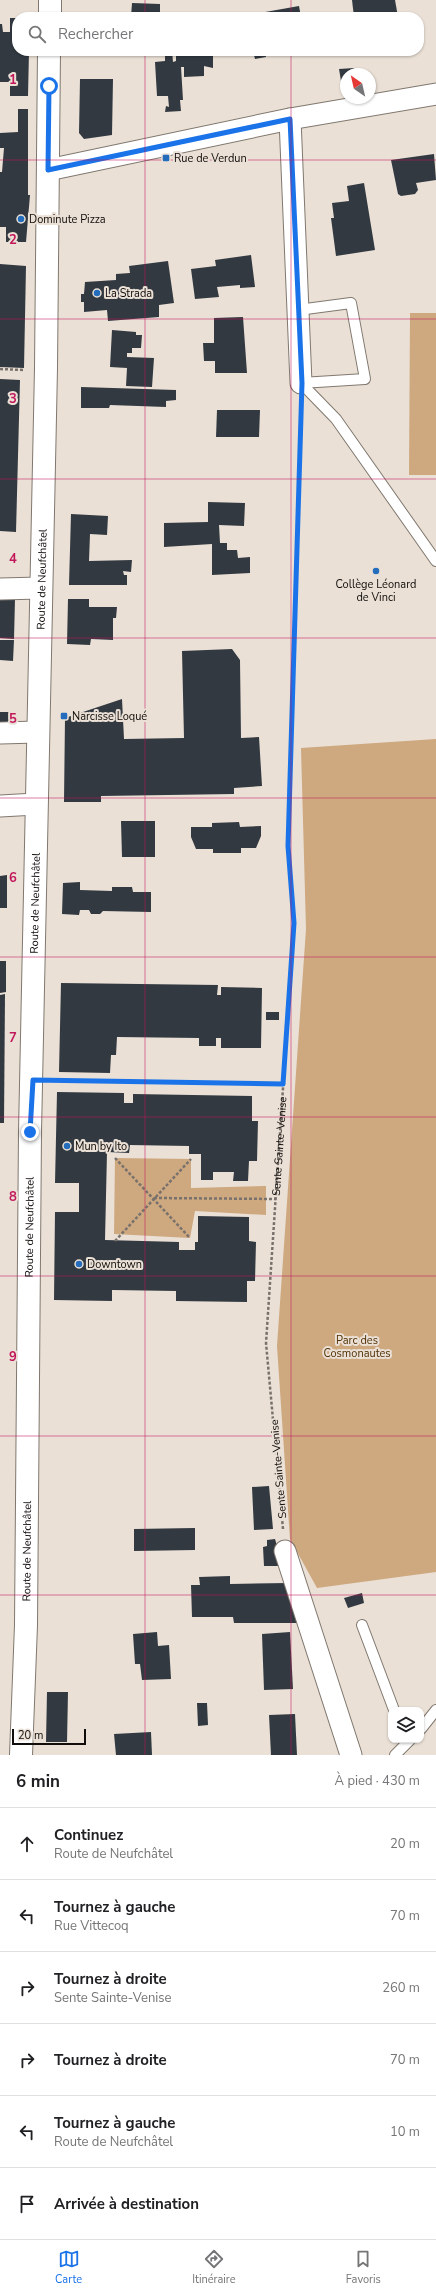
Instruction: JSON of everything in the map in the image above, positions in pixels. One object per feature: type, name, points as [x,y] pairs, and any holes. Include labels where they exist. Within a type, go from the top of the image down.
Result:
[{"type":"main road","points":[[50,0],[50,12]]},
{"type":"main road","name":"Route de Neufchâtel","points":[[21,1755],[26,1625],[37,732],[49,56]]},
{"type":"street","points":[[48,170],[290,119],[436,94]]},
{"type":"street","points":[[290,119],[302,383]]},
{"type":"street","points":[[0,589],[40,588]]},
{"type":"street","points":[[0,733],[37,732]]},
{"type":"street","points":[[0,806],[36,804]]},
{"type":"street","points":[[285,1551],[351,1755]]},
{"type":"lane","points":[[298,310],[351,303],[365,379],[302,383]]},
{"type":"lane","points":[[302,383],[336,419],[436,561]]},
{"type":"lane","points":[[362,1625],[393,1707]]},
{"type":"lane","points":[[424,1725],[436,1710]]},
{"type":"lane","points":[[394,1755],[405,1743]]},
{"type":"path","name":"Sente Sainte-Venise","points":[[285,1551],[266,1343],[294,923],[288,846],[302,383]]},
{"type":"path","points":[[33,1080],[283,1084]]},
{"type":"path","points":[[115,1158],[190,1238]]},
{"type":"path","points":[[115,1241],[191,1159]]},
{"type":"path","points":[[154,1198],[276,1199]]},
{"type":"green space","points":[[410,313],[436,313],[436,475],[409,475]]},
{"type":"green space","name":"Parc des Cosmonautes","points":[[436,739],[436,1572],[317,1588],[290,1539],[277,1346],[306,929],[301,748]]},
{"type":"green space","points":[[115,1158],[191,1159],[191,1188],[266,1186],[266,1215],[195,1211],[190,1238],[114,1234]]},
{"type":"building","points":[[352,0],[395,0],[397,12],[353,12]]},
{"type":"building","points":[[132,3],[160,4],[160,12],[131,12]]},
{"type":"building","points":[[299,6],[300,12],[265,12]]},
{"type":"building","points":[[10,18],[12,18],[12,56],[29,56],[28,96],[10,96],[10,82],[0,82],[0,24],[2,24],[3,32],[10,32]]},
{"type":"building","points":[[165,56],[172,56],[173,62],[176,61],[176,56],[213,56],[213,68],[204,66],[204,76],[184,77],[184,67],[181,67],[183,100],[180,100],[181,111],[165,112],[166,106],[169,107],[168,96],[157,96],[155,62],[165,61]]},
{"type":"building","points":[[254,56],[266,56],[266,57],[255,59]]},
{"type":"building","points":[[80,79],[113,79],[112,135],[84,139],[79,133]]},
{"type":"building","points":[[18,109],[28,109],[28,195],[30,195],[26,242],[6,242],[6,227],[0,227],[0,172],[2,172],[4,148],[0,148],[0,133],[18,132]]},
{"type":"building","points":[[434,154],[436,180],[416,183],[418,190],[415,194],[401,196],[398,194],[391,160]]},
{"type":"building","points":[[364,183],[375,250],[336,256],[331,218],[334,218],[332,203],[349,201],[347,186]]},
{"type":"building","points":[[251,255],[255,287],[240,288],[240,285],[217,287],[219,297],[195,299],[191,269],[216,266],[215,260]]},
{"type":"building","points":[[168,261],[174,303],[159,305],[159,317],[108,321],[107,310],[84,312],[84,302],[81,302],[81,294],[84,294],[85,282],[116,280],[116,274],[130,273],[129,266]]},
{"type":"building","points":[[0,264],[26,266],[24,368],[0,367]]},
{"type":"building","points":[[243,317],[247,373],[215,373],[215,361],[204,361],[203,343],[214,343],[214,318]]},
{"type":"building","points":[[112,330],[136,332],[136,335],[142,335],[141,348],[132,348],[132,353],[127,353],[127,357],[154,358],[152,387],[126,386],[127,368],[110,367]]},
{"type":"building","points":[[0,379],[20,380],[16,532],[0,531]]},
{"type":"building","points":[[81,387],[176,390],[176,400],[166,401],[166,407],[110,405],[109,408],[81,408]]},
{"type":"building","points":[[217,410],[260,410],[259,437],[216,437]]},
{"type":"building","points":[[208,502],[245,503],[244,526],[219,525],[220,543],[227,543],[227,550],[237,550],[238,558],[250,557],[250,573],[212,575],[212,544],[164,547],[164,523],[208,522]]},
{"type":"building","points":[[71,514],[108,516],[107,535],[90,534],[89,561],[132,560],[131,572],[123,571],[124,575],[127,575],[127,585],[69,585]]},
{"type":"building","points":[[0,599],[15,599],[14,639],[0,638]]},
{"type":"building","points":[[68,599],[89,599],[89,607],[117,607],[116,618],[113,618],[113,640],[91,639],[90,645],[67,644]]},
{"type":"building","points":[[0,640],[14,640],[13,661],[0,660]]},
{"type":"building","points":[[232,649],[240,660],[241,738],[259,737],[262,786],[234,788],[234,794],[101,796],[101,802],[64,802],[65,718],[122,699],[124,739],[184,738],[182,651]]},
{"type":"building","points":[[0,712],[11,712],[11,723],[0,728]]},
{"type":"building","points":[[121,821],[155,821],[155,857],[122,857]]},
{"type":"building","points":[[239,822],[240,827],[261,826],[261,836],[256,848],[241,848],[241,853],[213,853],[213,849],[196,849],[191,837],[191,827],[212,827],[212,823]]},
{"type":"building","points":[[7,875],[7,908],[0,908],[0,876]]},
{"type":"building","points":[[80,882],[80,890],[112,891],[112,887],[132,887],[133,892],[151,892],[151,912],[103,911],[100,914],[91,914],[89,910],[80,910],[79,915],[62,914],[63,883]]},
{"type":"building","points":[[0,961],[6,961],[6,992],[0,993]]},
{"type":"building","points":[[61,983],[218,985],[217,995],[221,995],[221,987],[262,988],[261,1048],[221,1048],[221,1038],[216,1038],[216,1046],[199,1046],[199,1038],[117,1037],[116,1055],[111,1055],[110,1073],[59,1072]]},
{"type":"building","points":[[5,994],[4,1123],[0,1123],[0,995]]},
{"type":"building","points":[[266,1012],[279,1012],[279,1020],[266,1020]]},
{"type":"building","points":[[57,1092],[124,1093],[124,1103],[133,1103],[133,1094],[252,1096],[252,1121],[258,1121],[257,1161],[249,1161],[248,1181],[233,1181],[234,1172],[213,1172],[213,1180],[201,1180],[201,1154],[189,1154],[189,1146],[130,1145],[129,1153],[107,1152],[105,1240],[179,1242],[179,1250],[195,1250],[195,1242],[198,1242],[198,1216],[249,1217],[249,1241],[256,1242],[255,1281],[247,1281],[247,1302],[176,1301],[176,1291],[112,1290],[112,1301],[54,1300],[55,1212],[79,1212],[79,1183],[55,1183]]},
{"type":"building","points":[[269,1486],[273,1529],[254,1530],[252,1487]]},
{"type":"building","points":[[195,1528],[195,1550],[134,1551],[134,1529]]},
{"type":"building","points":[[275,1539],[283,1566],[264,1566],[263,1547],[267,1546],[267,1540]]},
{"type":"building","points":[[230,1576],[230,1584],[288,1583],[302,1623],[234,1623],[233,1617],[192,1617],[191,1585],[200,1585],[199,1577]]},
{"type":"building","points":[[362,1593],[364,1603],[348,1608],[344,1598]]},
{"type":"building","points":[[157,1632],[158,1646],[169,1645],[171,1679],[142,1680],[140,1664],[135,1664],[133,1634]]},
{"type":"building","points":[[290,1632],[293,1689],[264,1690],[262,1634]]},
{"type":"building","points":[[47,1692],[68,1692],[67,1742],[46,1742]]},
{"type":"building","points":[[197,1703],[207,1703],[208,1725],[198,1726]]},
{"type":"building","points":[[295,1714],[297,1755],[271,1755],[269,1715]]},
{"type":"building","points":[[151,1732],[152,1755],[116,1755],[114,1734]]},
{"type":"place","name":"Rue de Verdun","points":[[166,158]]},
{"type":"place","name":"Dominute Pizza","points":[[21,219]]},
{"type":"place","name":"La Strada","points":[[97,293]]},
{"type":"place","name":"Collège Léonard de Vinci","points":[[376,571]]},
{"type":"place","name":"Narcisse Loqué","points":[[64,716]]},
{"type":"place","name":"Mun by Ito","points":[[67,1146]]},
{"type":"place","name":"Downtown","points":[[79,1264]]},
{"type":"route","points":[[30,1132],[33,1080],[283,1084],[294,923],[288,846],[302,383],[290,119],[48,170],[49,86]]}]
